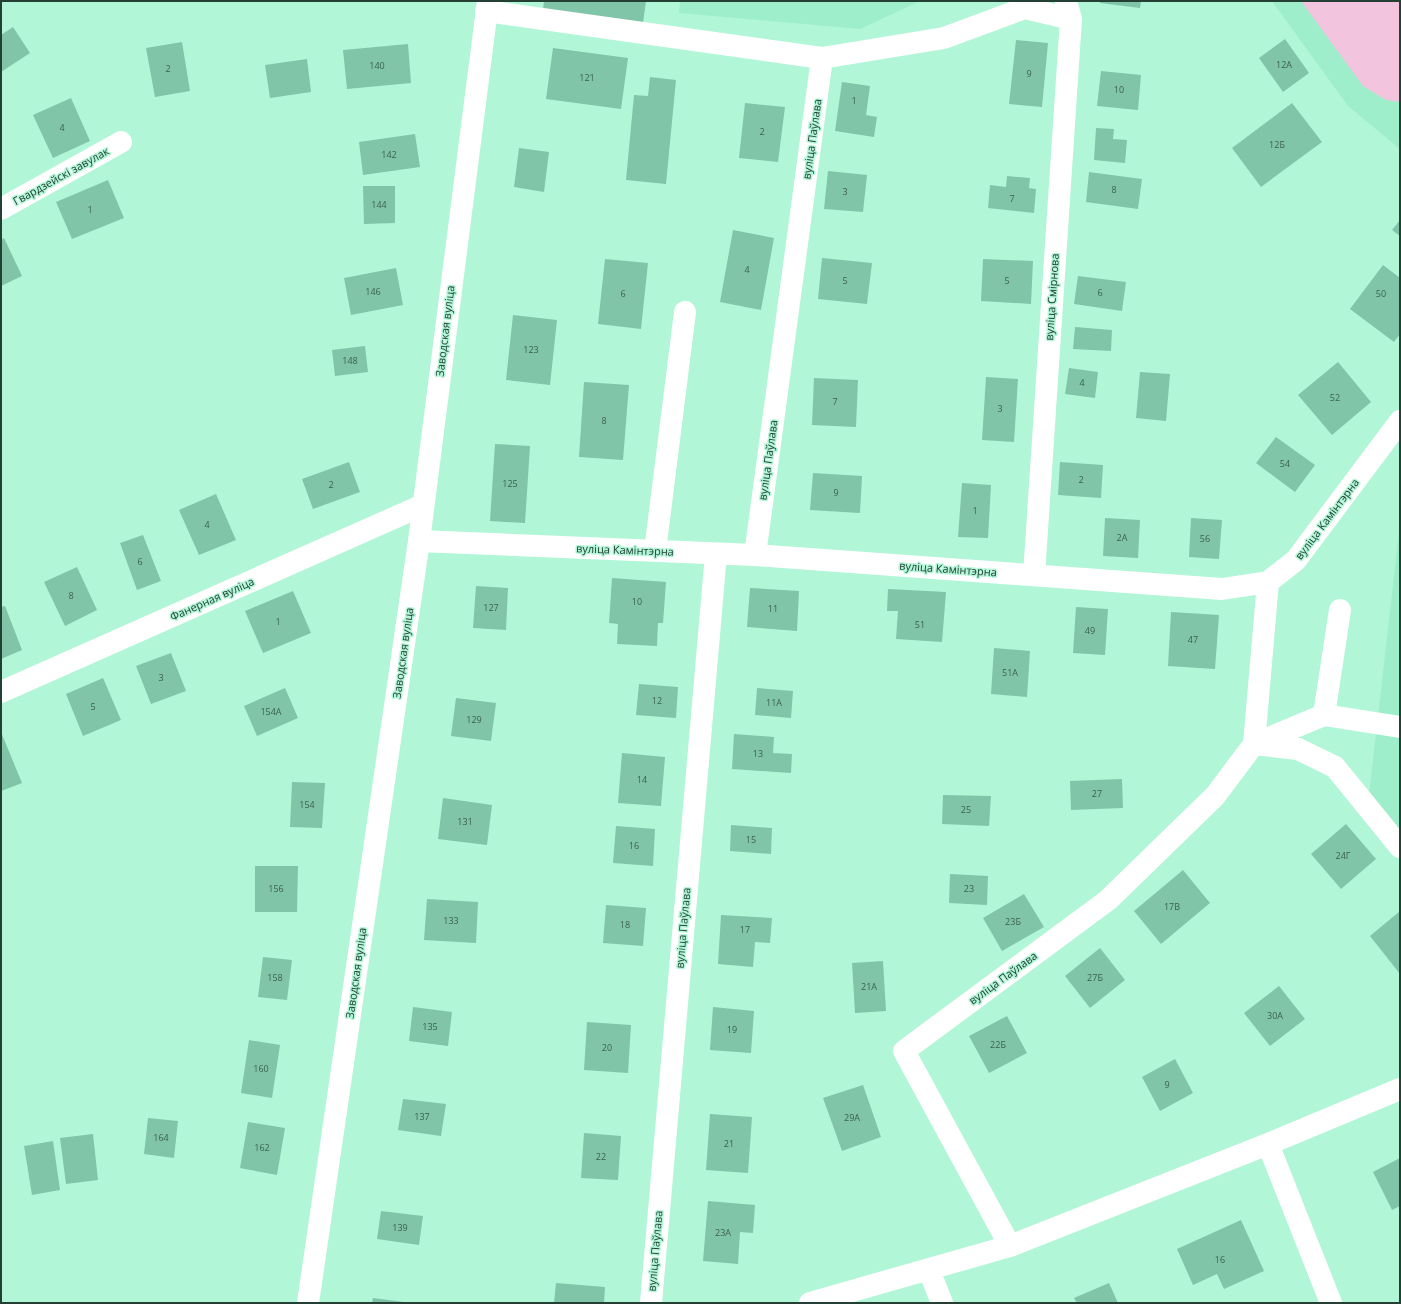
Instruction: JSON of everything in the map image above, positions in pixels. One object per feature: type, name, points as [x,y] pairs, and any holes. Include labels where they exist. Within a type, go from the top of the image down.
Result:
[{"type":"street","points":[[487,6],[822,58],[944,38],[1025,8],[1068,10]]},
{"type":"street","name":"Заводская вуліца","points":[[308,1303],[419,541],[487,6]]},
{"type":"street","name":"вуліца Смірнова","points":[[1034,575],[1068,10]]},
{"type":"street","name":"вуліца Паўлава","points":[[755,555],[822,58]]},
{"type":"street","name":"Гвардзейскі завулак","points":[[1,210],[121,142]]},
{"type":"street","points":[[655,551],[685,312]]},
{"type":"street","name":"вуліца Камінтэрна","points":[[419,541],[755,555],[1222,589],[1268,582],[1296,560],[1400,422]]},
{"type":"street","name":"Фанерная вуліца","points":[[1,692],[423,505]]},
{"type":"street","name":"вуліца Паўлава","points":[[651,1303],[716,554]]},
{"type":"street","points":[[1254,744],[1268,582]]},
{"type":"street","points":[[1324,715],[1340,610]]},
{"type":"street","points":[[1254,744],[1324,715],[1400,727]]},
{"type":"street","points":[[1254,744],[1298,749],[1335,767],[1400,847]]},
{"type":"street","name":"вуліца Паўлава","points":[[1010,1246],[904,1051],[1108,900],[1215,796],[1254,744]]},
{"type":"street","points":[[810,1303],[1010,1246],[1268,1144],[1400,1089]]},
{"type":"street","points":[[1268,1144],[1331,1303]]},
{"type":"street","points":[[929,1270],[942,1303]]},
{"type":"shaded area","points":[[680,1],[920,1],[860,29],[679,13]]},
{"type":"shaded area","points":[[1272,1],[1400,1],[1400,149],[1348,106]]},
{"type":"shaded area","points":[[1301,1],[1400,1],[1400,102],[1386,100],[1363,86]]},
{"type":"shaded area","points":[[1400,524],[1400,835],[1369,795]]},
{"type":"building","points":[[544,1],[646,1],[643,23],[543,10]]},
{"type":"building","points":[[1100,1],[1141,1],[1140,8],[1100,3]]},
{"type":"building","points":[[13,27],[30,53],[1,72],[1,35]]},
{"type":"building","points":[[1285,39],[1309,73],[1283,92],[1259,58]]},
{"type":"building","points":[[1016,40],[1048,43],[1042,107],[1009,104]]},
{"type":"building","points":[[182,42],[190,91],[155,97],[146,48]]},
{"type":"building","points":[[408,44],[411,83],[347,89],[343,50]]},
{"type":"building","points":[[553,48],[628,58],[621,109],[546,99]]},
{"type":"building","points":[[307,59],[311,92],[270,98],[265,65]]},
{"type":"building","points":[[1101,71],[1141,75],[1138,110],[1097,106]]},
{"type":"building","points":[[650,77],[676,80],[666,184],[626,180],[634,95],[648,96]]},
{"type":"building","points":[[842,82],[870,86],[866,115],[877,117],[874,137],[835,131]]},
{"type":"building","points":[[71,98],[90,141],[53,158],[33,115]]},
{"type":"building","points":[[745,103],[785,107],[778,162],[739,158]]},
{"type":"building","points":[[1292,103],[1322,142],[1261,187],[1232,148]]},
{"type":"building","points":[[1096,128],[1114,129],[1113,139],[1127,140],[1125,163],[1094,160]]},
{"type":"building","points":[[415,134],[420,167],[363,175],[359,142]]},
{"type":"building","points":[[519,148],[549,152],[544,192],[514,187]]},
{"type":"building","points":[[828,171],[867,175],[863,212],[824,209]]},
{"type":"building","points":[[1089,172],[1142,179],[1138,209],[1086,202]]},
{"type":"building","points":[[1007,176],[1030,178],[1029,188],[1036,189],[1034,213],[988,208],[990,185],[1006,187]]},
{"type":"building","points":[[108,180],[124,218],[72,239],[56,202]]},
{"type":"building","points":[[363,186],[395,186],[395,223],[364,224]]},
{"type":"building","points":[[1400,220],[1400,236],[1392,230]]},
{"type":"building","points":[[733,230],[774,238],[761,310],[720,302]]},
{"type":"building","points":[[4,238],[22,276],[1,286],[1,240]]},
{"type":"building","points":[[822,258],[872,263],[867,304],[818,299]]},
{"type":"building","points":[[605,259],[648,263],[641,329],[598,324]]},
{"type":"building","points":[[983,259],[1033,261],[1031,304],[981,301]]},
{"type":"building","points":[[1383,265],[1400,278],[1400,334],[1394,342],[1350,309]]},
{"type":"building","points":[[396,268],[403,305],[351,315],[344,278]]},
{"type":"building","points":[[1078,276],[1126,282],[1122,311],[1074,304]]},
{"type":"building","points":[[513,315],[557,320],[550,385],[506,380]]},
{"type":"building","points":[[1075,327],[1112,330],[1111,351],[1073,349]]},
{"type":"building","points":[[365,346],[368,372],[335,376],[332,350]]},
{"type":"building","points":[[1338,362],[1371,402],[1332,435],[1298,395]]},
{"type":"building","points":[[1069,368],[1098,372],[1095,398],[1065,394]]},
{"type":"building","points":[[1140,372],[1170,374],[1166,421],[1136,418]]},
{"type":"building","points":[[986,377],[1018,379],[1014,442],[982,440]]},
{"type":"building","points":[[814,378],[858,380],[856,427],[812,425]]},
{"type":"building","points":[[584,382],[629,385],[623,460],[579,457]]},
{"type":"building","points":[[1276,437],[1315,465],[1295,492],[1256,463]]},
{"type":"building","points":[[495,444],[530,446],[525,523],[490,521]]},
{"type":"building","points":[[349,462],[360,492],[313,509],[302,479]]},
{"type":"building","points":[[1060,462],[1103,465],[1101,498],[1058,495]]},
{"type":"building","points":[[813,473],[862,476],[860,513],[810,510]]},
{"type":"building","points":[[962,483],[991,485],[988,538],[958,537]]},
{"type":"building","points":[[216,494],[236,540],[199,555],[179,510]]},
{"type":"building","points":[[1105,518],[1140,520],[1138,558],[1103,556]]},
{"type":"building","points":[[1191,518],[1222,520],[1219,559],[1189,557]]},
{"type":"building","points":[[143,535],[161,581],[137,590],[120,543]]},
{"type":"building","points":[[77,567],[97,610],[65,626],[44,582]]},
{"type":"building","points":[[612,578],[666,582],[663,623],[658,623],[657,646],[617,644],[618,624],[609,623]]},
{"type":"building","points":[[476,586],[508,588],[506,630],[473,628]]},
{"type":"building","points":[[750,588],[799,591],[797,631],[747,627]]},
{"type":"building","points":[[888,589],[946,592],[942,642],[896,639],[898,611],[887,611]]},
{"type":"building","points":[[293,591],[311,633],[263,653],[245,611]]},
{"type":"building","points":[[5,606],[22,650],[1,659],[1,607]]},
{"type":"building","points":[[1076,607],[1108,609],[1105,655],[1073,653]]},
{"type":"building","points":[[1171,612],[1219,615],[1215,669],[1168,666]]},
{"type":"building","points":[[994,648],[1030,651],[1027,697],[991,694]]},
{"type":"building","points":[[171,653],[186,691],[151,704],[136,666]]},
{"type":"building","points":[[103,678],[121,720],[83,736],[66,694]]},
{"type":"building","points":[[639,684],[678,687],[676,718],[636,715]]},
{"type":"building","points":[[285,688],[298,718],[257,736],[244,706]]},
{"type":"building","points":[[757,688],[793,691],[791,718],[755,715]]},
{"type":"building","points":[[456,698],[496,703],[491,741],[451,736]]},
{"type":"building","points":[[1,732],[22,783],[1,791]]},
{"type":"building","points":[[734,734],[774,737],[773,753],[792,754],[791,773],[732,769]]},
{"type":"building","points":[[622,753],[665,757],[661,806],[618,803]]},
{"type":"building","points":[[1122,779],[1123,808],[1071,810],[1070,781]]},
{"type":"building","points":[[292,782],[325,783],[322,828],[290,827]]},
{"type":"building","points":[[943,795],[991,796],[989,826],[942,824]]},
{"type":"building","points":[[443,798],[492,805],[487,845],[438,839]]},
{"type":"building","points":[[1346,824],[1376,859],[1341,889],[1311,854]]},
{"type":"building","points":[[731,825],[772,828],[771,854],[730,851]]},
{"type":"building","points":[[616,826],[655,829],[653,866],[613,863]]},
{"type":"building","points":[[255,866],[298,866],[297,912],[255,912]]},
{"type":"building","points":[[1183,870],[1210,903],[1161,944],[1134,911]]},
{"type":"building","points":[[950,874],[988,876],[987,905],[949,903]]},
{"type":"building","points":[[1024,894],[1044,927],[1002,951],[983,918]]},
{"type":"building","points":[[427,899],[478,902],[476,943],[424,940]]},
{"type":"building","points":[[606,905],[646,908],[643,946],[603,943]]},
{"type":"building","points":[[1400,911],[1400,974],[1370,936]]},
{"type":"building","points":[[721,915],[772,918],[770,943],[755,942],[753,967],[718,964]]},
{"type":"building","points":[[1100,948],[1125,980],[1090,1008],[1065,976]]},
{"type":"building","points":[[263,957],[292,960],[287,1000],[258,997]]},
{"type":"building","points":[[883,961],[886,1011],[855,1013],[852,963]]},
{"type":"building","points":[[1279,986],[1305,1019],[1270,1046],[1244,1013]]},
{"type":"building","points":[[413,1007],[452,1012],[448,1046],[409,1041]]},
{"type":"building","points":[[713,1007],[754,1011],[751,1053],[710,1050]]},
{"type":"building","points":[[1007,1016],[1027,1053],[989,1073],[969,1036]]},
{"type":"building","points":[[587,1022],[631,1025],[628,1073],[584,1070]]},
{"type":"building","points":[[249,1040],[280,1045],[272,1098],[241,1093]]},
{"type":"building","points":[[1175,1059],[1193,1093],[1160,1111],[1142,1077]]},
{"type":"building","points":[[863,1085],[881,1137],[842,1151],[823,1098]]},
{"type":"building","points":[[403,1099],[446,1104],[441,1136],[398,1130]]},
{"type":"building","points":[[710,1114],[752,1117],[748,1173],[706,1170]]},
{"type":"building","points":[[148,1118],[178,1121],[174,1158],[144,1154]]},
{"type":"building","points":[[248,1122],[285,1128],[277,1175],[240,1168]]},
{"type":"building","points":[[584,1133],[621,1136],[618,1180],[581,1178]]},
{"type":"building","points":[[93,1134],[98,1180],[66,1184],[60,1138]]},
{"type":"building","points":[[53,1141],[60,1190],[32,1195],[24,1146]]},
{"type":"building","points":[[1400,1158],[1400,1206],[1392,1210],[1373,1172]]},
{"type":"building","points":[[708,1201],[755,1205],[753,1233],[740,1232],[738,1264],[703,1261]]},
{"type":"building","points":[[381,1211],[423,1216],[419,1245],[377,1239]]},
{"type":"building","points":[[1241,1220],[1264,1271],[1224,1289],[1217,1274],[1193,1285],[1177,1249]]},
{"type":"building","points":[[556,1283],[605,1287],[604,1303],[554,1303]]},
{"type":"building","points":[[1109,1283],[1118,1303],[1077,1303],[1074,1298]]},
{"type":"building","points":[[373,1298],[404,1302],[372,1303]]}]
